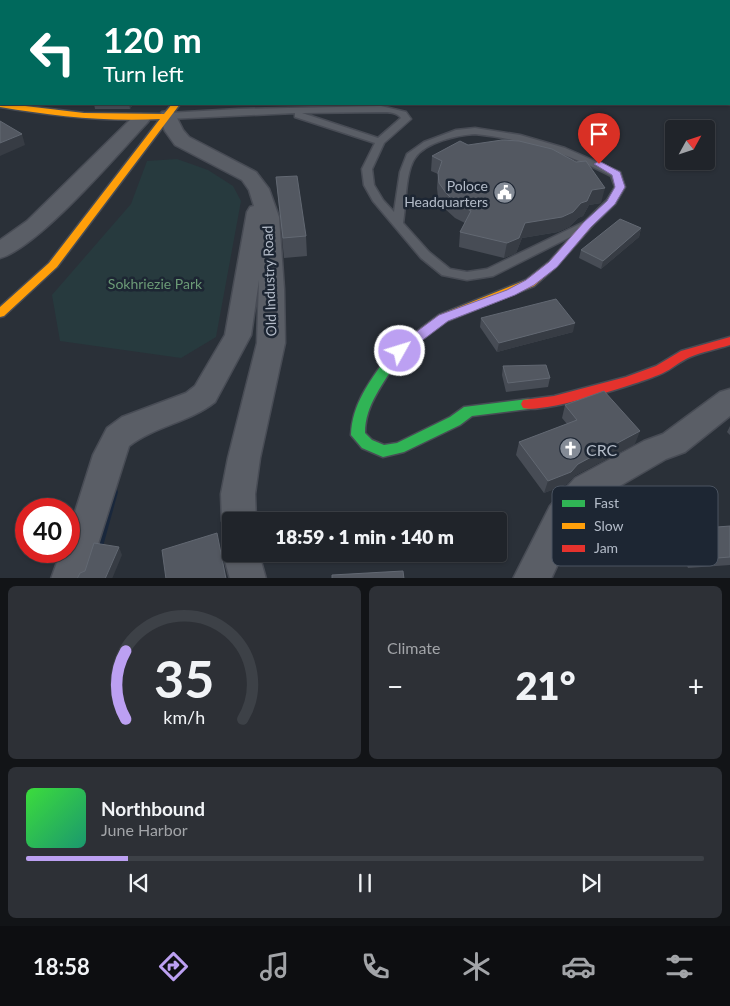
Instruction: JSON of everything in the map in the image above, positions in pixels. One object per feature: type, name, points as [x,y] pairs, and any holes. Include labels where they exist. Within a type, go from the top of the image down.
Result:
[{"type":"main road","points":[[0,105],[76,117],[141,119],[172,110]]},
{"type":"main road","points":[[0,313],[53,264],[172,110]]},
{"type":"main road","points":[[588,224],[553,264],[530,283],[443,318],[392,358],[362,407],[357,422],[358,435],[367,444],[383,450],[399,448],[455,421],[468,411],[554,401],[575,396],[629,381],[660,368],[686,354],[730,340]]},
{"type":"street","points":[[12,105],[29,110]]},
{"type":"street","name":"Old Industry Road","points":[[172,110],[174,131],[182,140],[249,176],[259,189],[268,217],[272,289],[272,343],[244,458],[238,494],[239,512]]},
{"type":"street","points":[[0,251],[34,226],[58,204],[141,119]]},
{"type":"street","points":[[69,578],[87,528],[102,473],[118,438],[133,426],[196,401],[205,394],[238,334],[256,216],[263,198]]},
{"type":"street","points":[[591,486],[655,450],[674,444],[730,400]]},
{"type":"street","points":[[531,578],[542,561],[552,539]]},
{"type":"street","points":[[243,562],[248,578]]},
{"type":"lane","points":[[172,110],[238,112],[381,109],[403,114],[406,119],[380,142],[366,169],[370,185],[378,200],[425,255],[446,272],[467,276],[489,273],[588,224],[611,202],[620,187],[616,174],[590,160],[521,138],[486,132],[459,132],[423,147],[409,158],[401,196],[398,223]]},
{"type":"lane","points":[[288,111],[380,142]]},
{"type":"green space","name":"Sokhriezie Park","points":[[177,159],[208,170],[233,186],[241,201],[216,337],[181,358],[60,341],[52,295],[131,204],[147,161]]},
{"type":"building","points":[[0,121],[22,134],[0,143]]},
{"type":"building","points":[[502,140],[519,141],[552,149],[576,162],[586,161],[605,188],[592,190],[587,201],[581,203],[573,212],[562,217],[525,223],[519,238],[507,243],[460,232],[471,211],[456,203],[446,193],[439,183],[438,173],[442,161],[432,156],[460,141],[468,145]]},
{"type":"building","points":[[297,176],[306,236],[283,238],[276,177]]},
{"type":"building","points":[[620,219],[641,228],[603,261],[581,250]]},
{"type":"building","points":[[556,299],[575,323],[499,343],[481,318]]},
{"type":"building","points":[[546,365],[550,378],[508,383],[503,366]]},
{"type":"building","points":[[604,391],[640,431],[578,464],[571,472],[548,481],[519,442],[577,420],[565,405]]},
{"type":"building","points":[[730,526],[730,557],[718,558],[718,527]]},
{"type":"building","points":[[217,533],[226,578],[166,578],[162,550]]},
{"type":"building","points":[[94,543],[119,547],[105,578],[78,578],[80,573],[85,571]]},
{"type":"building","points":[[403,571],[404,578],[332,578],[332,575]]},
{"type":"waterway","points":[[98,550],[114,492]]},
{"type":"traffic: fast","points":[[391,360],[368,396],[358,425],[358,435],[367,444],[383,451],[399,448],[455,421],[469,411],[528,404]]},
{"type":"traffic: slow","points":[[0,105],[84,116],[168,116]]},
{"type":"traffic: slow","points":[[0,313],[53,265],[175,105]]},
{"type":"traffic: slow","points":[[391,360],[408,344],[443,318],[530,283],[553,264],[588,224]]},
{"type":"traffic: jam","points":[[528,404],[554,401],[629,381],[660,369],[685,354],[730,341]]},
{"type":"place","name":"Poloce Headquarters","points":[[504,193]]},
{"type":"place","name":"CRC","points":[[570,449]]},
{"type":"route","points":[[400,351],[443,318],[530,283],[553,264],[588,224],[611,202],[620,187],[616,174],[599,164]]}]
